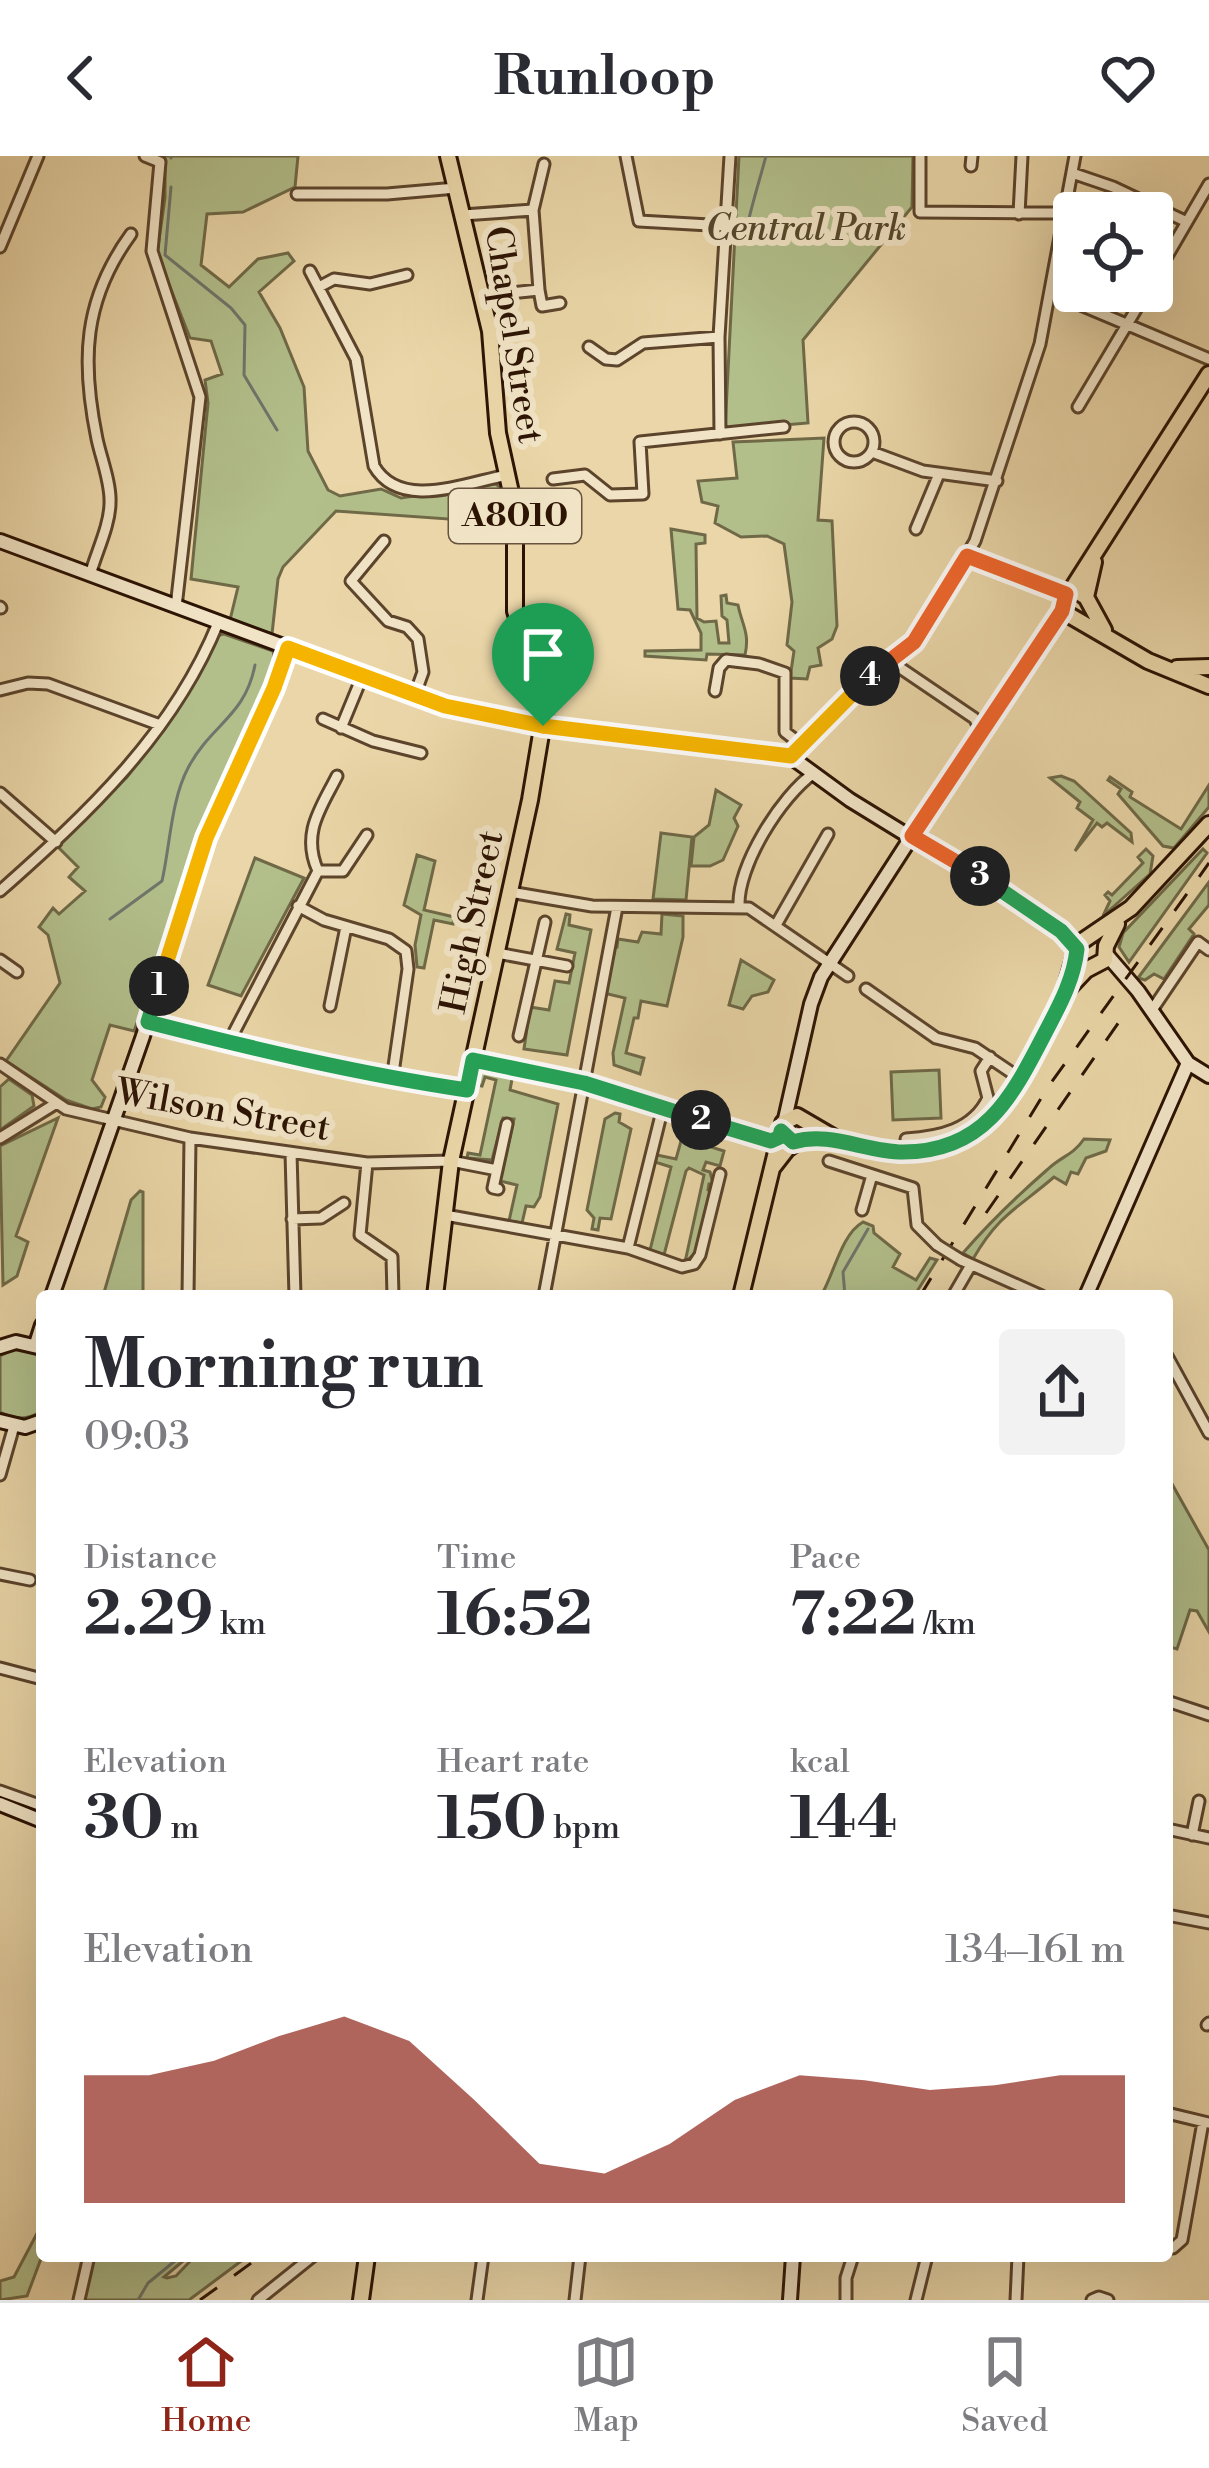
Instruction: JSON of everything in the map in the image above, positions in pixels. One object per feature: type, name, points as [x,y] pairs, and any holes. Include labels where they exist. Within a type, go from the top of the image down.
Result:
[{"type":"main road","name":"Chapel Street","points":[[448,156],[490,331],[498,433],[515,511],[514,611],[544,700],[543,726]]},
{"type":"main road","points":[[1065,601],[1209,374]]},
{"type":"main road","points":[[0,541],[414,697],[543,726],[791,756],[1082,944]]},
{"type":"main road","points":[[1077,619],[1087,601],[1098,552]]},
{"type":"main road","points":[[1065,601],[1078,592],[1109,637]]},
{"type":"main road","points":[[1065,601],[1077,619],[1148,661],[1209,686],[1209,670],[1148,661]]},
{"type":"main road","points":[[54,1290],[148,1022],[206,838],[288,648]]},
{"type":"main road","name":"High Street","points":[[473,1060],[543,726]]},
{"type":"main road","points":[[790,1125],[895,1151],[950,1145],[992,1119],[1021,1078],[1063,997],[1082,944],[1125,913],[1209,824]]},
{"type":"main road","points":[[742,1290],[773,1167],[790,1125],[813,996],[912,836]]},
{"type":"main road","points":[[1063,997],[1100,959],[1125,913]]},
{"type":"main road","points":[[1082,944],[1100,938],[1100,959]]},
{"type":"main road","points":[[1082,944],[1082,963],[1100,959]]},
{"type":"main road","points":[[1100,959],[1152,1010],[1188,1063],[1209,1076]]},
{"type":"main road","name":"A8010","points":[[436,1290],[452,1161],[473,1060]]},
{"type":"main road","points":[[1089,1290],[1188,1063]]},
{"type":"main road","points":[[773,1167],[806,1132],[790,1125]]},
{"type":"main road","points":[[799,1140],[838,1140]]},
{"type":"main road","points":[[0,1347],[16,1342],[36,1345]]},
{"type":"main road","points":[[0,1804],[36,1819]]},
{"type":"main road","points":[[361,2300],[366,2262]]},
{"type":"main road","points":[[790,2300],[793,2262]]},
{"type":"street","points":[[0,247],[38,156]]},
{"type":"street","points":[[145,156],[160,162],[152,251],[200,397],[176,607]]},
{"type":"street","points":[[626,156],[639,221],[727,226]]},
{"type":"street","points":[[720,434],[719,337],[730,156]]},
{"type":"street","points":[[920,156],[920,212],[1053,213]]},
{"type":"street","points":[[1019,214],[1022,156]]},
{"type":"street","points":[[1068,192],[1075,156]]},
{"type":"street","points":[[544,164],[533,210],[538,290],[542,306],[560,303]]},
{"type":"street","points":[[1072,173],[1187,222]]},
{"type":"street","points":[[1173,246],[1209,184]]},
{"type":"street","points":[[297,194],[456,188]]},
{"type":"street","points":[[464,215],[533,210]]},
{"type":"street","points":[[90,575],[110,503],[94,426],[87,334],[110,264],[131,235]]},
{"type":"street","points":[[310,272],[356,358],[374,466],[381,479],[397,490],[419,491],[507,475]]},
{"type":"street","points":[[319,287],[334,279],[370,284],[407,275]]},
{"type":"street","points":[[791,756],[861,684],[914,642],[967,556],[1034,366],[1053,275]]},
{"type":"street","points":[[482,296],[538,290]]},
{"type":"street","points":[[1050,292],[1209,359]]},
{"type":"street","points":[[1078,407],[1135,312]]},
{"type":"street","points":[[590,347],[606,359],[617,360],[643,343],[719,337]]},
{"type":"street","points":[[863,423],[874,439],[872,452],[862,460],[843,458],[835,448],[836,435],[844,424],[863,423]]},
{"type":"street","points":[[553,478],[585,475],[610,495],[643,494],[640,442],[784,427]]},
{"type":"street","points":[[872,452],[939,474],[997,481]]},
{"type":"street","points":[[916,530],[939,474]]},
{"type":"street","points":[[384,541],[351,581],[388,621],[415,633],[423,672],[414,697]]},
{"type":"street","points":[[912,836],[1065,601],[967,556]]},
{"type":"street","points":[[0,891],[123,774],[195,672],[218,623]]},
{"type":"street","points":[[716,691],[719,668],[726,660],[785,673],[783,724],[789,736],[802,745]]},
{"type":"street","points":[[890,661],[974,718],[982,731]]},
{"type":"street","points":[[341,728],[362,676]]},
{"type":"street","points":[[0,690],[28,682],[48,684],[160,724]]},
{"type":"street","points":[[323,719],[373,741],[422,753]]},
{"type":"street","points":[[740,907],[739,888],[752,852],[814,773]]},
{"type":"street","points":[[318,871],[308,844],[327,789],[338,776]]},
{"type":"street","points":[[0,794],[56,842]]},
{"type":"street","points":[[776,925],[828,834]]},
{"type":"street","points":[[318,871],[343,871],[367,836]]},
{"type":"street","points":[[229,1042],[318,871]]},
{"type":"street","points":[[510,892],[617,907],[740,907],[756,911],[848,976]]},
{"type":"street","points":[[298,906],[389,939],[406,951],[408,969],[392,1080]]},
{"type":"street","points":[[545,1290],[617,907]]},
{"type":"street","points":[[519,1036],[545,922]]},
{"type":"street","points":[[330,1006],[346,927]]},
{"type":"street","points":[[1152,1010],[1198,942],[1209,950]]},
{"type":"street","points":[[497,953],[567,967]]},
{"type":"street","points":[[0,960],[17,972]]},
{"type":"street","points":[[866,988],[935,1038],[970,1046],[1021,1078]]},
{"type":"street","points":[[148,1022],[392,1080],[467,1090]]},
{"type":"street","points":[[915,1135],[947,1133],[976,1116],[988,1098],[981,1071],[990,1058]]},
{"type":"street","points":[[473,1060],[584,1083],[771,1141],[790,1125]]},
{"type":"street","points":[[0,1081],[4,1067]]},
{"type":"street","name":"Wilson Street","points":[[4,1067],[55,1104],[190,1138],[367,1163],[452,1161],[497,1169]]},
{"type":"street","points":[[0,1138],[55,1104]]},
{"type":"street","points":[[628,1248],[663,1107]]},
{"type":"street","points":[[498,1189],[493,1188],[507,1124]]},
{"type":"street","points":[[188,1290],[190,1138]]},
{"type":"street","points":[[291,1153],[295,1290]]},
{"type":"street","points":[[829,1161],[913,1188],[917,1226],[937,1245],[1028,1290]]},
{"type":"street","points":[[367,1163],[360,1235],[392,1256],[393,1290]]},
{"type":"street","points":[[445,1215],[628,1248],[682,1267],[694,1264],[700,1255],[720,1174]]},
{"type":"street","points":[[862,1210],[872,1175]]},
{"type":"street","points":[[292,1219],[321,1217],[344,1203]]},
{"type":"street","points":[[955,1290],[966,1263]]},
{"type":"street","points":[[1173,1367],[1209,1433]]},
{"type":"street","points":[[0,1474],[7,1424]]},
{"type":"street","points":[[0,1574],[30,1580]]},
{"type":"street","points":[[0,1668],[36,1677]]},
{"type":"street","points":[[1173,1703],[1209,1715]]},
{"type":"street","points":[[0,1790],[36,1804]]},
{"type":"street","points":[[1192,1835],[1199,1801]]},
{"type":"street","points":[[1173,1830],[1209,1838]]},
{"type":"street","points":[[1173,1916],[1209,1923]]},
{"type":"street","points":[[1173,2114],[1206,2122],[1181,2240],[1173,2246]]},
{"type":"street","points":[[79,2300],[88,2262]]},
{"type":"street","points":[[258,2300],[306,2262]]},
{"type":"street","points":[[477,2300],[482,2262]]},
{"type":"street","points":[[575,2300],[579,2262]]},
{"type":"street","points":[[846,2300],[851,2262]]},
{"type":"street","points":[[916,2300],[926,2262]]},
{"type":"street","points":[[1016,2300],[1018,2262]]},
{"type":"street","points":[[1092,2300],[1099,2296],[1108,2300]]},
{"type":"green space","points":[[157,156],[298,156],[295,187],[243,212],[207,214],[201,265],[229,287],[258,259],[288,253],[294,261],[259,292],[304,387],[308,451],[328,490],[340,496],[381,489],[401,498],[496,484],[503,490],[504,523],[336,511],[283,567],[272,634],[230,620],[238,587],[191,579],[208,403],[205,380],[222,374],[211,341],[190,338],[157,254],[165,160]]},
{"type":"green space","name":"Central Park","points":[[739,156],[913,156],[912,207],[803,340],[808,423],[725,430]]},
{"type":"green space","points":[[824,438],[818,520],[832,521],[837,626],[832,639],[818,648],[821,665],[810,667],[807,679],[790,678],[794,651],[787,645],[792,602],[784,544],[767,536],[741,537],[715,523],[718,506],[702,502],[698,481],[737,478],[733,442]]},
{"type":"green space","points":[[671,529],[705,535],[705,543],[696,544],[697,618],[716,621],[719,643],[729,643],[727,620],[722,616],[721,596],[726,595],[727,603],[738,605],[746,635],[745,655],[707,654],[706,660],[645,656],[645,651],[701,650],[701,633],[690,610],[678,609]]},
{"type":"green space","points":[[224,634],[273,651],[271,676],[202,827],[134,1031],[110,1025],[92,1080],[105,1097],[101,1107],[92,1109],[66,1100],[6,1061],[60,983],[48,935],[39,927],[53,908],[59,914],[85,891],[69,877],[78,867],[57,846],[127,777],[216,636]]},
{"type":"green space","points":[[1110,777],[1132,792],[1130,797],[1181,829],[1209,785],[1209,807],[1174,848],[1163,846],[1118,794],[1121,789]]},
{"type":"green space","points":[[1050,778],[1074,781],[1131,833],[1132,842],[1107,823],[1102,827],[1097,823],[1075,851],[1093,820],[1077,808],[1080,802]]},
{"type":"green space","points":[[716,790],[741,805],[734,818],[738,826],[723,860],[691,866],[694,837],[709,825]]},
{"type":"green space","points":[[661,833],[692,837],[686,900],[653,899]]},
{"type":"green space","points":[[1146,849],[1153,856],[1150,874],[1103,916],[1110,901],[1105,895],[1112,895],[1143,863],[1138,857]]},
{"type":"green space","points":[[1203,849],[1207,853],[1129,962],[1119,947],[1123,933]]},
{"type":"green space","points":[[417,855],[435,861],[424,910],[454,917],[453,924],[434,920],[424,968],[417,967],[415,945],[421,915],[404,905]]},
{"type":"green space","points":[[255,858],[304,878],[241,996],[208,985]]},
{"type":"green space","points":[[1209,882],[1209,905],[1189,929],[1194,934],[1164,979],[1154,974],[1145,980],[1138,978]]},
{"type":"green space","points":[[566,914],[569,925],[591,930],[567,1055],[524,1049],[530,1007],[549,1010],[555,981],[569,983],[575,953],[557,949]]},
{"type":"green space","points":[[662,914],[683,916],[683,937],[667,1006],[641,1001],[638,1018],[634,1018],[626,1053],[644,1058],[640,1074],[614,1065],[625,998],[604,993],[612,946],[617,947],[618,939],[638,942],[642,932],[661,934]]},
{"type":"green space","points":[[741,960],[774,980],[768,992],[752,996],[743,1009],[729,1005]]},
{"type":"green space","points":[[481,1068],[513,1074],[510,1090],[558,1104],[540,1197],[534,1207],[526,1206],[522,1223],[509,1221],[517,1185],[500,1181],[514,1119],[503,1118],[492,1160],[467,1158],[468,1153],[480,1155],[496,1080],[485,1077],[482,1086],[477,1085]]},
{"type":"green space","points":[[939,1070],[941,1118],[893,1120],[891,1072]]},
{"type":"green space","points":[[9,1079],[32,1095],[34,1106],[0,1130],[0,1087]]},
{"type":"green space","points":[[615,1113],[631,1129],[611,1219],[600,1218],[598,1230],[592,1229],[594,1218],[587,1210],[605,1119]]},
{"type":"green space","points":[[58,1118],[16,1236],[28,1242],[17,1276],[3,1285],[0,1146]]},
{"type":"green space","points":[[694,1125],[699,1126],[695,1142],[724,1151],[720,1166],[706,1162],[703,1170],[710,1172],[713,1184],[708,1190],[712,1192],[696,1253],[685,1262],[704,1175],[686,1171],[664,1255],[650,1250],[671,1167],[655,1162],[657,1155],[676,1159],[681,1141],[689,1141]]},
{"type":"green space","points":[[1084,1139],[1110,1140],[1106,1151],[1086,1158],[1078,1174],[1071,1172],[1066,1184],[1054,1177],[1009,1213],[973,1259],[963,1253],[1014,1200]]},
{"type":"green space","points":[[143,1192],[143,1290],[105,1290],[131,1200]]},
{"type":"green space","points":[[863,1222],[873,1226],[874,1233],[900,1254],[893,1267],[916,1280],[930,1258],[937,1260],[918,1290],[824,1290]]},
{"type":"green space","points":[[14,1349],[36,1354],[36,1413],[16,1418],[0,1412],[0,1356]]},
{"type":"green space","points":[[1173,1486],[1209,1550],[1209,1632],[1197,1611],[1190,1610],[1177,1649],[1173,1648]]},
{"type":"green space","points":[[36,2235],[36,2262],[40,2262],[27,2296],[0,2300],[0,2281],[14,2277]]},
{"type":"green space","points":[[92,2262],[182,2262],[167,2278],[176,2276],[189,2262],[240,2262],[189,2300],[82,2300]]},
{"type":"waterway","points":[[757,241],[748,224],[766,156]]},
{"type":"waterway","points":[[171,187],[165,255],[245,325],[244,375],[277,430]]},
{"type":"waterway","points":[[110,919],[162,881],[182,781],[197,753],[244,697],[255,665]]},
{"type":"waterway","points":[[844,1290],[843,1272],[868,1229]]},
{"type":"waterway","points":[[138,2300],[148,2283],[174,2262]]},
{"type":"railway","points":[[924,1290],[1048,1087],[1209,863]]},
{"type":"railway","points":[[986,1213],[1119,1022]]},
{"type":"railway","points":[[200,2300],[253,2262]]},
{"type":"route","points":[[967,556],[1066,594],[1062,611],[912,836],[1037,914],[1077,949],[1060,1002],[999,1111],[969,1136],[931,1150],[884,1150],[812,1138],[793,1142],[781,1131],[771,1141],[530,1070],[473,1060],[467,1090],[392,1080],[148,1022],[206,838],[288,648],[414,697],[543,726],[791,756],[861,684],[908,649],[967,556]]}]
